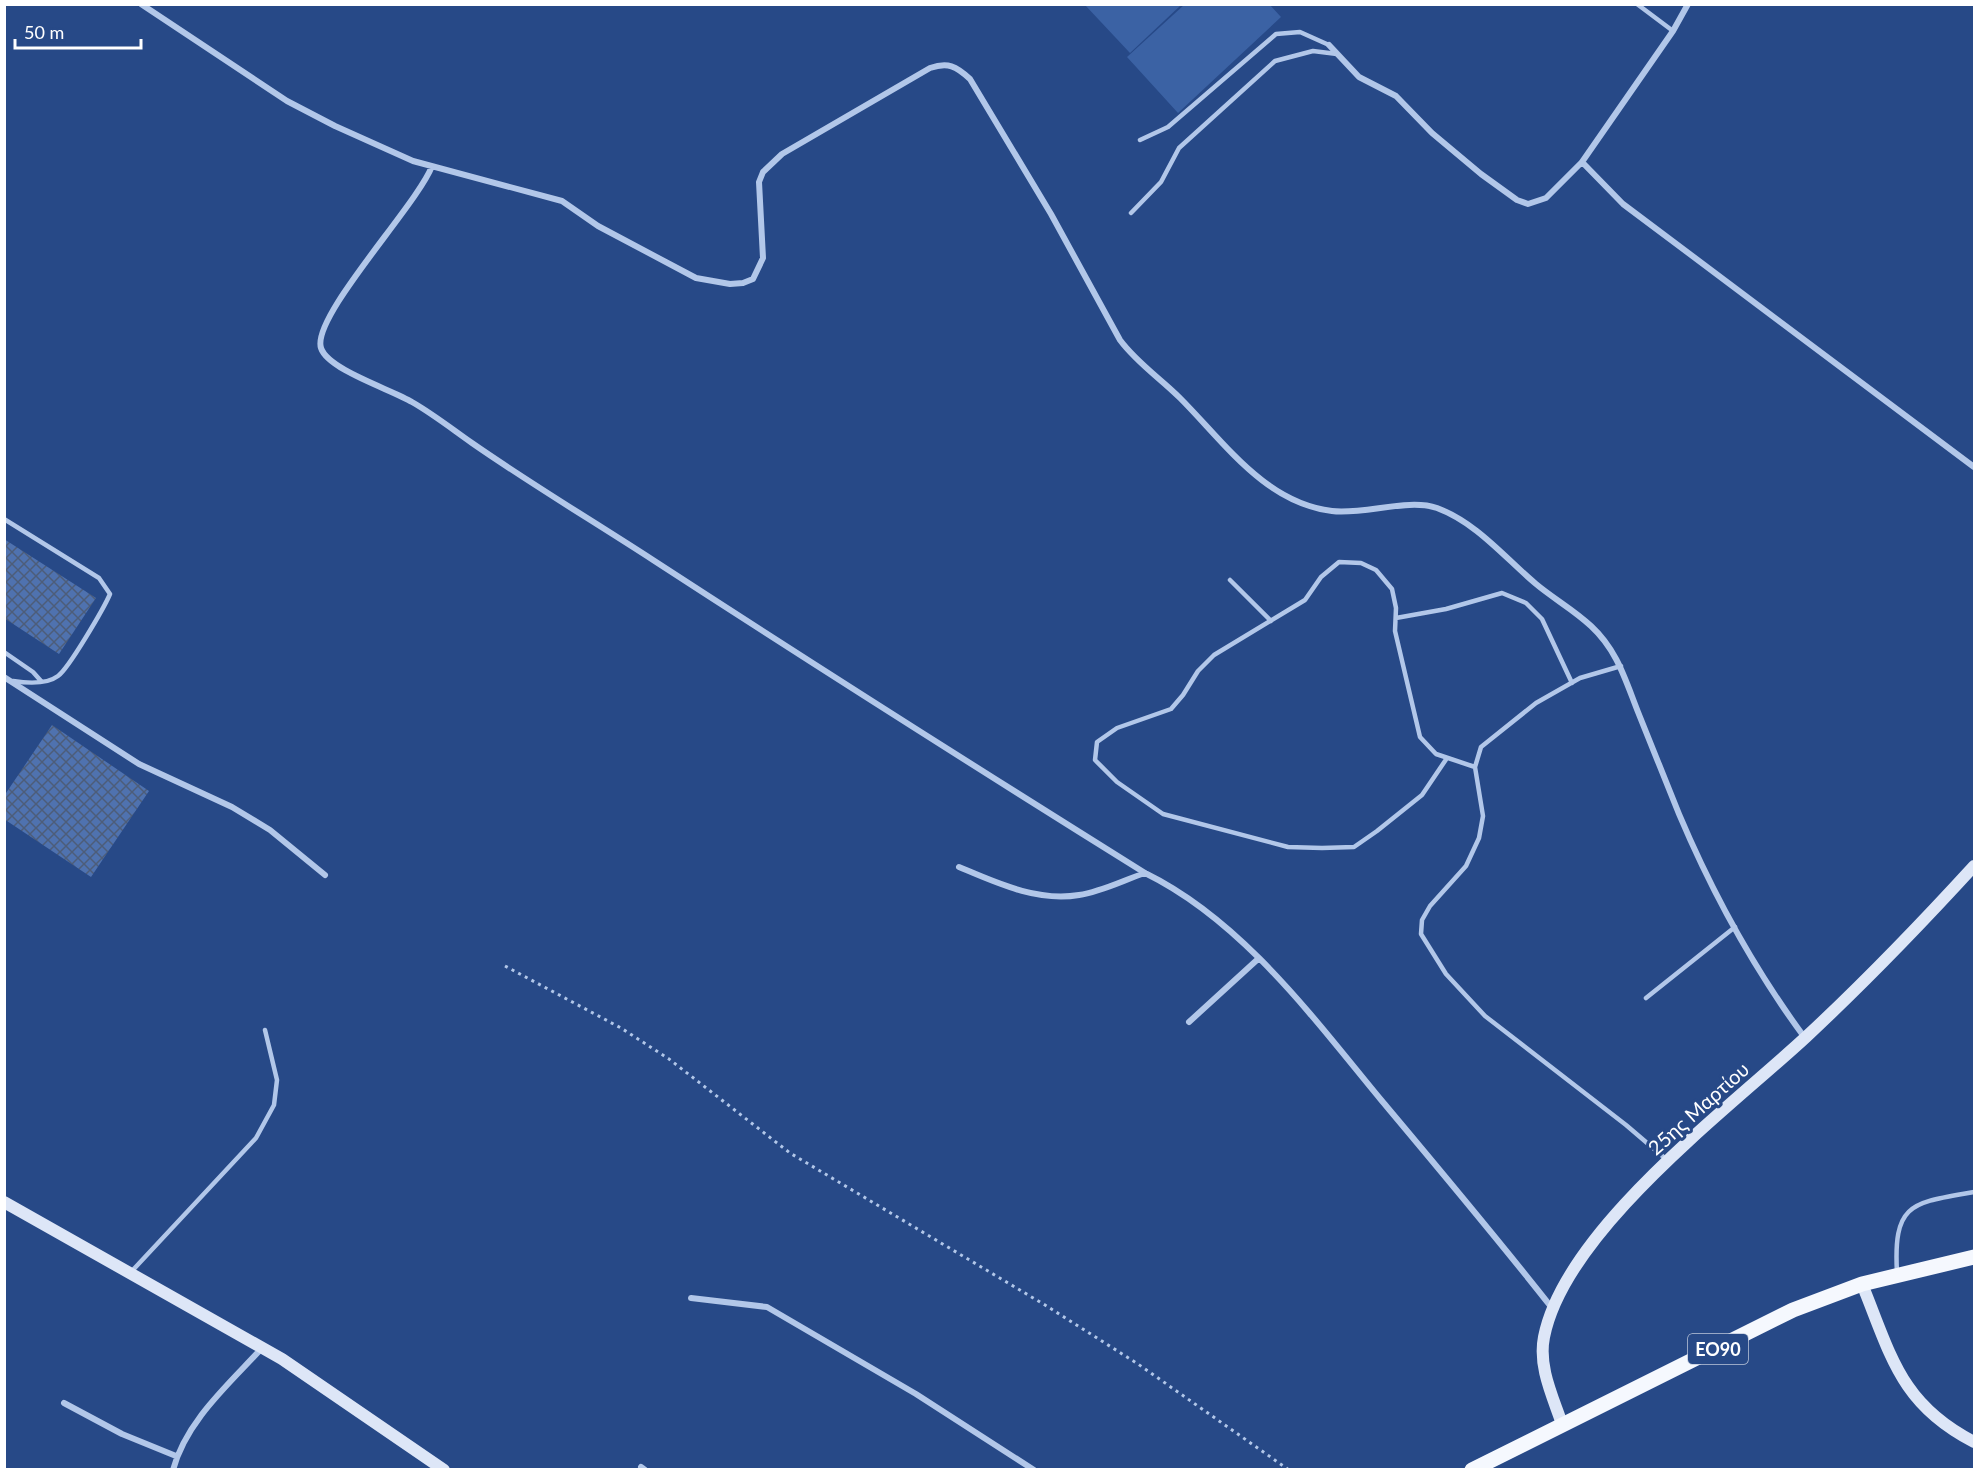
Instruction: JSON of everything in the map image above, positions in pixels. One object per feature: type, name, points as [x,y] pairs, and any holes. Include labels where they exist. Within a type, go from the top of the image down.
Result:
[{"type":"main road","name":"25ης Μαρτίου","points":[[1562,1424],[1543,1368],[1542,1352],[1552,1308],[1567,1279],[1589,1246],[1669,1162],[1890,957],[1974,868]]},
{"type":"main road","points":[[4,1202],[262,1348],[444,1470]]},
{"type":"main road","name":"ΕΟ90","points":[[1472,1470],[1793,1310],[1862,1284],[1974,1257]]},
{"type":"main road","points":[[1862,1284],[1908,1388],[1922,1406],[1974,1442]]},
{"type":"street","points":[[141,4],[287,101],[345,131],[412,160],[552,197],[598,226],[683,272],[708,281],[743,283],[753,279],[764,258],[759,182],[770,164],[782,154],[930,68],[944,64],[953,65],[970,79],[1051,214],[1119,340],[1133,357],[1171,389],[1247,469],[1278,490],[1316,508],[1335,512],[1419,506],[1436,507],[1486,538],[1536,584],[1605,639],[1621,666],[1680,816],[1718,898],[1781,1003],[1805,1038]]},
{"type":"street","points":[[1329,45],[1359,77],[1396,96],[1432,133],[1481,174],[1517,200],[1528,204],[1546,198],[1582,162],[1673,32],[1688,4]]},
{"type":"street","points":[[1582,162],[1623,204],[1974,467]]},
{"type":"street","points":[[432,166],[420,192],[353,279],[339,301],[322,335],[319,345],[323,353],[365,381],[416,404],[480,449],[824,671],[1145,873],[1172,886],[1211,914],[1258,960],[1328,1036],[1552,1308]]},
{"type":"street","points":[[7,679],[139,764],[251,819],[325,875]]},
{"type":"street","points":[[959,867],[1010,888],[1049,897],[1080,896],[1145,873]]},
{"type":"street","points":[[1189,1022],[1258,960]]},
{"type":"street","points":[[691,1298],[767,1307],[916,1394],[1034,1470]]},
{"type":"street","points":[[173,1470],[177,1456],[201,1416],[262,1348]]},
{"type":"street","points":[[64,1403],[122,1434],[177,1456]]},
{"type":"lane","points":[[1637,4],[1673,32]]},
{"type":"lane","points":[[1140,140],[1168,127],[1276,34],[1300,32],[1329,45]]},
{"type":"lane","points":[[1131,213],[1161,182],[1179,148],[1275,61],[1313,51],[1337,54]]},
{"type":"lane","points":[[4,519],[99,578],[110,594],[104,609],[58,676],[32,684],[7,679]]},
{"type":"lane","points":[[1447,758],[1422,795],[1377,831],[1354,847],[1322,848],[1288,847],[1163,814],[1117,782],[1095,760],[1097,742],[1118,728],[1171,709],[1184,695],[1198,671],[1214,655],[1235,640],[1305,600],[1321,577],[1340,562],[1361,563],[1376,570],[1392,589],[1396,618],[1395,632],[1420,737],[1436,754],[1475,767]]},
{"type":"lane","points":[[1230,580],[1271,621]]},
{"type":"lane","points":[[1396,618],[1446,609],[1502,593],[1526,603],[1542,619],[1572,682]]},
{"type":"lane","points":[[4,652],[33,672],[41,681]]},
{"type":"lane","points":[[1621,666],[1572,682],[1536,703],[1481,747],[1475,767],[1483,816],[1479,838],[1466,866],[1430,906],[1422,920],[1421,934],[1446,974],[1485,1016],[1626,1125],[1669,1162]]},
{"type":"lane","points":[[1646,998],[1735,927]]},
{"type":"lane","points":[[131,1272],[256,1138],[270,1113],[274,1105],[277,1080],[265,1030]]},
{"type":"lane","points":[[1897,1275],[1895,1240],[1899,1227],[1911,1210],[1922,1201],[1974,1192]]},
{"type":"path","points":[[505,966],[621,1028],[669,1059],[790,1153],[1138,1364],[1289,1470]]},
{"type":"shaded area","points":[[1085,5],[1181,5],[1130,53]]},
{"type":"shaded area","points":[[1184,5],[1270,5],[1281,17],[1178,113],[1127,57]]},
{"type":"building","points":[[4,539],[96,598],[59,654],[4,618]]},
{"type":"building","points":[[52,725],[149,791],[91,877],[4,819],[4,796]]}]
